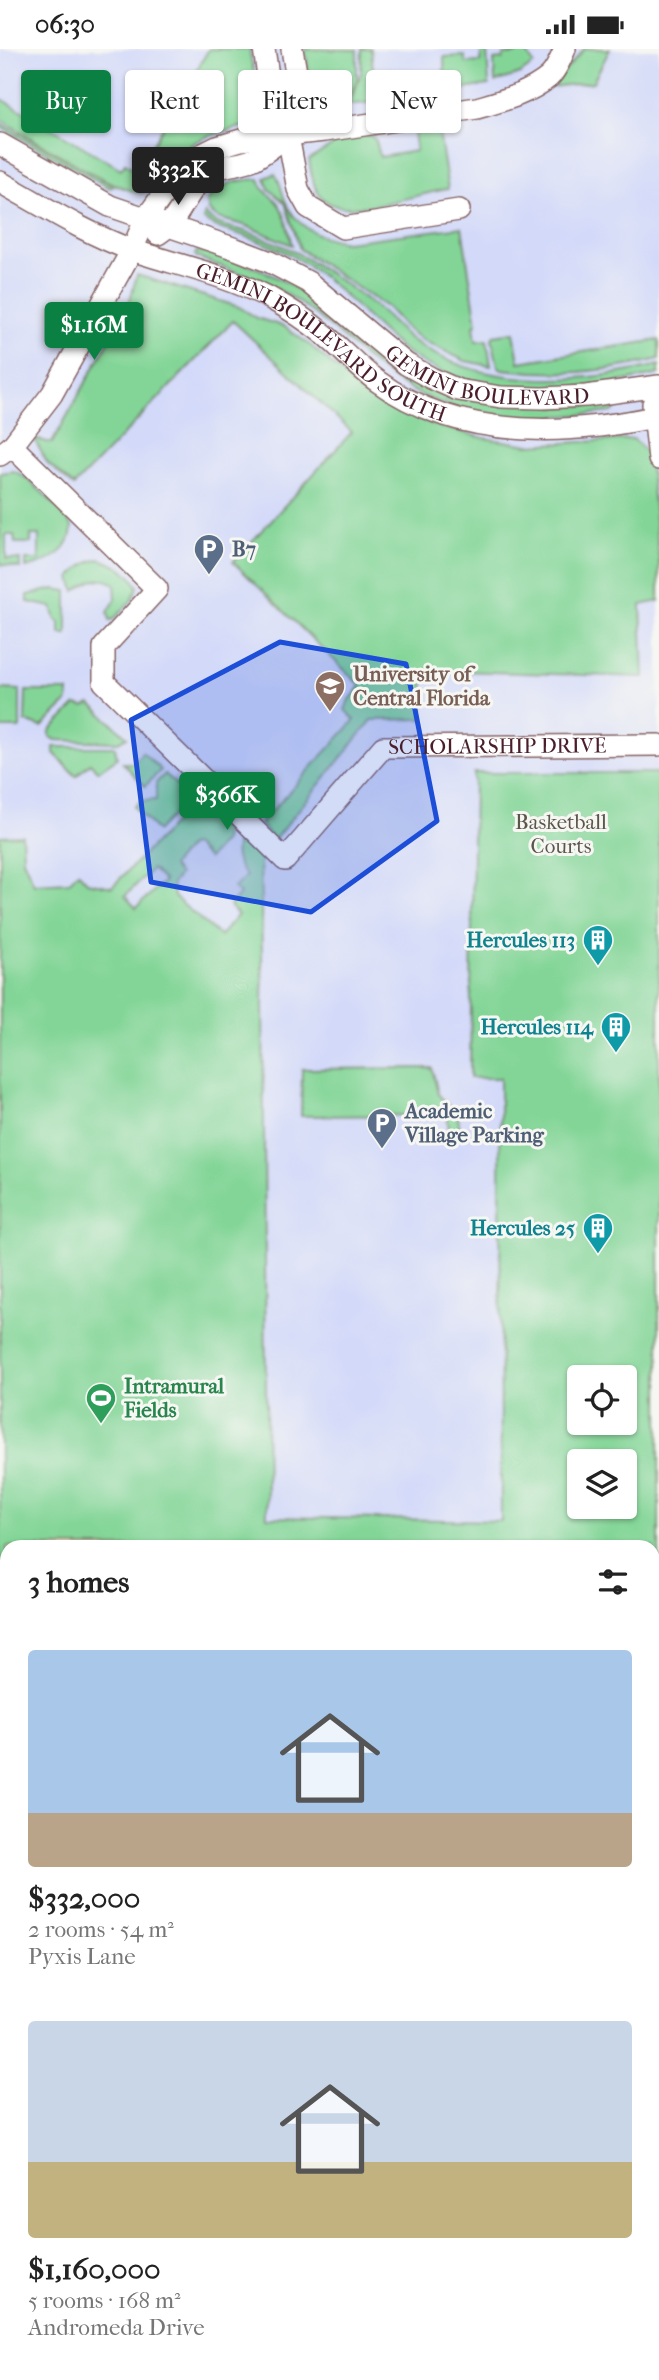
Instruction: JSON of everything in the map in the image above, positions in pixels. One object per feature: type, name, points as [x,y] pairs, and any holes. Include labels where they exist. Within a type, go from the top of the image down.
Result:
[{"type":"street","points":[[264,49],[270,89],[288,136],[298,189],[308,207],[343,227],[459,210]]},
{"type":"street","points":[[132,250],[170,226],[193,189],[206,175],[225,165],[252,160],[288,136],[297,78],[292,49]]},
{"type":"street","points":[[6,451],[52,394],[132,250],[146,219],[178,174],[195,158],[217,147],[241,140],[288,136],[477,107],[516,96],[550,76],[565,49]]},
{"type":"street","name":"GEMINI BOULEVARD SOUTH","points":[[0,144],[110,206],[270,262],[308,282],[334,302]]},
{"type":"street","name":"GEMINI BOULEVARD SOUTH","points":[[0,182],[97,236],[267,296],[324,335],[376,381],[403,398],[441,414],[471,423],[521,429],[613,425],[657,416]]},
{"type":"street","name":"GEMINI BOULEVARD","points":[[334,302],[406,364],[458,390],[500,397],[542,398],[586,396],[655,387]]},
{"type":"street","points":[[655,387],[659,459]]},
{"type":"street","name":"SCHOLARSHIP DRIVE","points":[[6,451],[157,589],[104,647],[104,682],[285,860],[383,747],[659,745]]},
{"type":"highlighted area","points":[[280,642],[406,664],[437,821],[311,912],[151,882],[131,720]]},
{"type":"shaded area","name":"University of Central Florida","points":[[0,49],[659,49],[659,1540],[0,1540]]},
{"type":"green space","points":[[209,49],[249,49],[253,70],[238,70],[238,127],[224,132],[224,70],[197,70]]},
{"type":"green space","points":[[305,49],[357,50],[357,80],[352,91],[352,70],[308,70]]},
{"type":"green space","points":[[362,49],[371,49],[373,70],[366,70],[366,103],[352,105],[352,97],[361,73]]},
{"type":"green space","points":[[516,49],[524,49],[534,64],[520,74],[495,82],[494,60],[503,59],[504,55],[516,54]]},
{"type":"green space","points":[[584,49],[610,49],[593,82],[551,87]]},
{"type":"green space","points":[[487,50],[489,85],[461,89],[461,70],[444,70],[444,57],[465,56],[465,63],[481,62],[481,51]]},
{"type":"green space","points":[[0,98],[21,110],[21,132],[0,119]]},
{"type":"green space","points":[[0,123],[113,186],[110,188],[0,127]]},
{"type":"green space","points":[[23,133],[60,133],[121,169],[125,163],[137,171],[159,133],[220,133],[203,138],[181,152],[154,186],[143,192],[132,191],[94,174]]},
{"type":"green space","points":[[414,133],[439,133],[448,189],[369,206],[340,207],[329,203],[320,195],[312,178],[309,160],[341,140],[371,135],[376,141],[380,157],[416,151]]},
{"type":"green space","points":[[275,174],[295,217],[309,230],[326,238],[346,242],[462,227],[477,324],[474,325],[476,341],[487,340],[491,366],[465,361],[422,340],[406,328],[388,308],[300,249],[285,203],[269,189],[265,178]]},
{"type":"green space","points":[[259,179],[264,190],[282,211],[292,245],[247,226],[218,218],[209,211],[207,201],[223,186]]},
{"type":"green space","points":[[205,214],[221,224],[253,234],[302,256],[359,294],[412,340],[439,356],[468,368],[499,375],[564,379],[659,365],[659,374],[593,386],[558,388],[489,385],[456,377],[425,364],[397,345],[339,290],[301,261],[265,243],[212,225],[203,219]]},
{"type":"green space","points":[[197,251],[227,257],[293,286],[326,308],[399,371],[557,407],[611,404],[615,409],[612,412],[581,415],[521,417],[463,409],[435,401],[382,371],[321,319],[281,291],[197,257]]},
{"type":"green space","points":[[137,275],[239,307],[257,318],[285,327],[361,390],[434,425],[484,438],[529,445],[634,439],[649,455],[659,560],[659,601],[641,605],[644,677],[424,670],[423,719],[372,720],[274,840],[260,824],[355,720],[345,710],[361,686],[233,562],[352,432],[233,321],[74,486],[48,464],[34,439],[52,443],[128,307]]},
{"type":"green space","points":[[514,332],[519,362],[659,340],[659,359],[581,372],[502,369],[498,366],[492,339],[494,335]]},
{"type":"green space","points":[[14,471],[45,495],[72,526],[71,535],[63,549],[50,559],[26,568],[26,560],[39,560],[39,535],[31,535],[31,543],[15,543],[14,535],[6,535],[6,559],[20,560],[20,568],[0,564],[0,473]]},
{"type":"green space","points":[[100,559],[122,569],[138,587],[132,600],[113,620],[110,620],[108,612],[116,599],[115,584],[99,579],[75,591],[71,578],[84,565]]},
{"type":"green space","points":[[54,589],[67,591],[67,634],[60,634],[60,622],[56,620],[52,607],[28,602],[28,595]]},
{"type":"green space","points":[[0,689],[20,690],[20,728],[0,728]]},
{"type":"green space","points":[[26,691],[68,691],[68,701],[42,727],[25,721]]},
{"type":"green space","points":[[91,704],[127,737],[118,742],[56,740],[50,737],[50,731],[76,705],[84,707]]},
{"type":"green space","points":[[54,747],[115,747],[117,758],[98,771],[90,763],[76,776],[54,753]]},
{"type":"green space","points":[[142,752],[161,770],[145,786],[123,763],[134,763]]},
{"type":"green space","name":"Basketball Courts","points":[[474,773],[659,773],[659,1540],[0,1540],[0,836],[22,835],[23,859],[34,884],[69,882],[78,872],[87,882],[112,887],[195,802],[201,803],[226,827],[224,841],[208,859],[194,845],[189,846],[172,866],[179,875],[172,884],[174,897],[220,936],[238,915],[230,906],[240,894],[234,888],[246,876],[236,857],[238,836],[260,858],[267,1517],[501,1521],[500,1078],[470,1078]],"holes":[[[152,869],[164,881],[136,908],[125,896]]]},
{"type":"green space","points":[[165,774],[185,793],[177,794],[179,802],[189,799],[157,831],[134,807],[140,801],[156,800],[156,783]]},
{"type":"green space","points":[[432,1068],[438,1094],[458,1117],[460,1130],[449,1130],[447,1115],[301,1116],[302,1069]]},
{"type":"place","name":"B7","points":[[209,576]]},
{"type":"place","name":"University of Central Florida","points":[[330,713]]},
{"type":"place","name":"Hercules 113","points":[[598,967]]},
{"type":"place","name":"Hercules 114","points":[[616,1054]]},
{"type":"place","name":"Academic Village Parking","points":[[382,1150]]},
{"type":"place","name":"Hercules 25","points":[[598,1255]]},
{"type":"place","name":"Intramural Fields","points":[[101,1425]]}]
